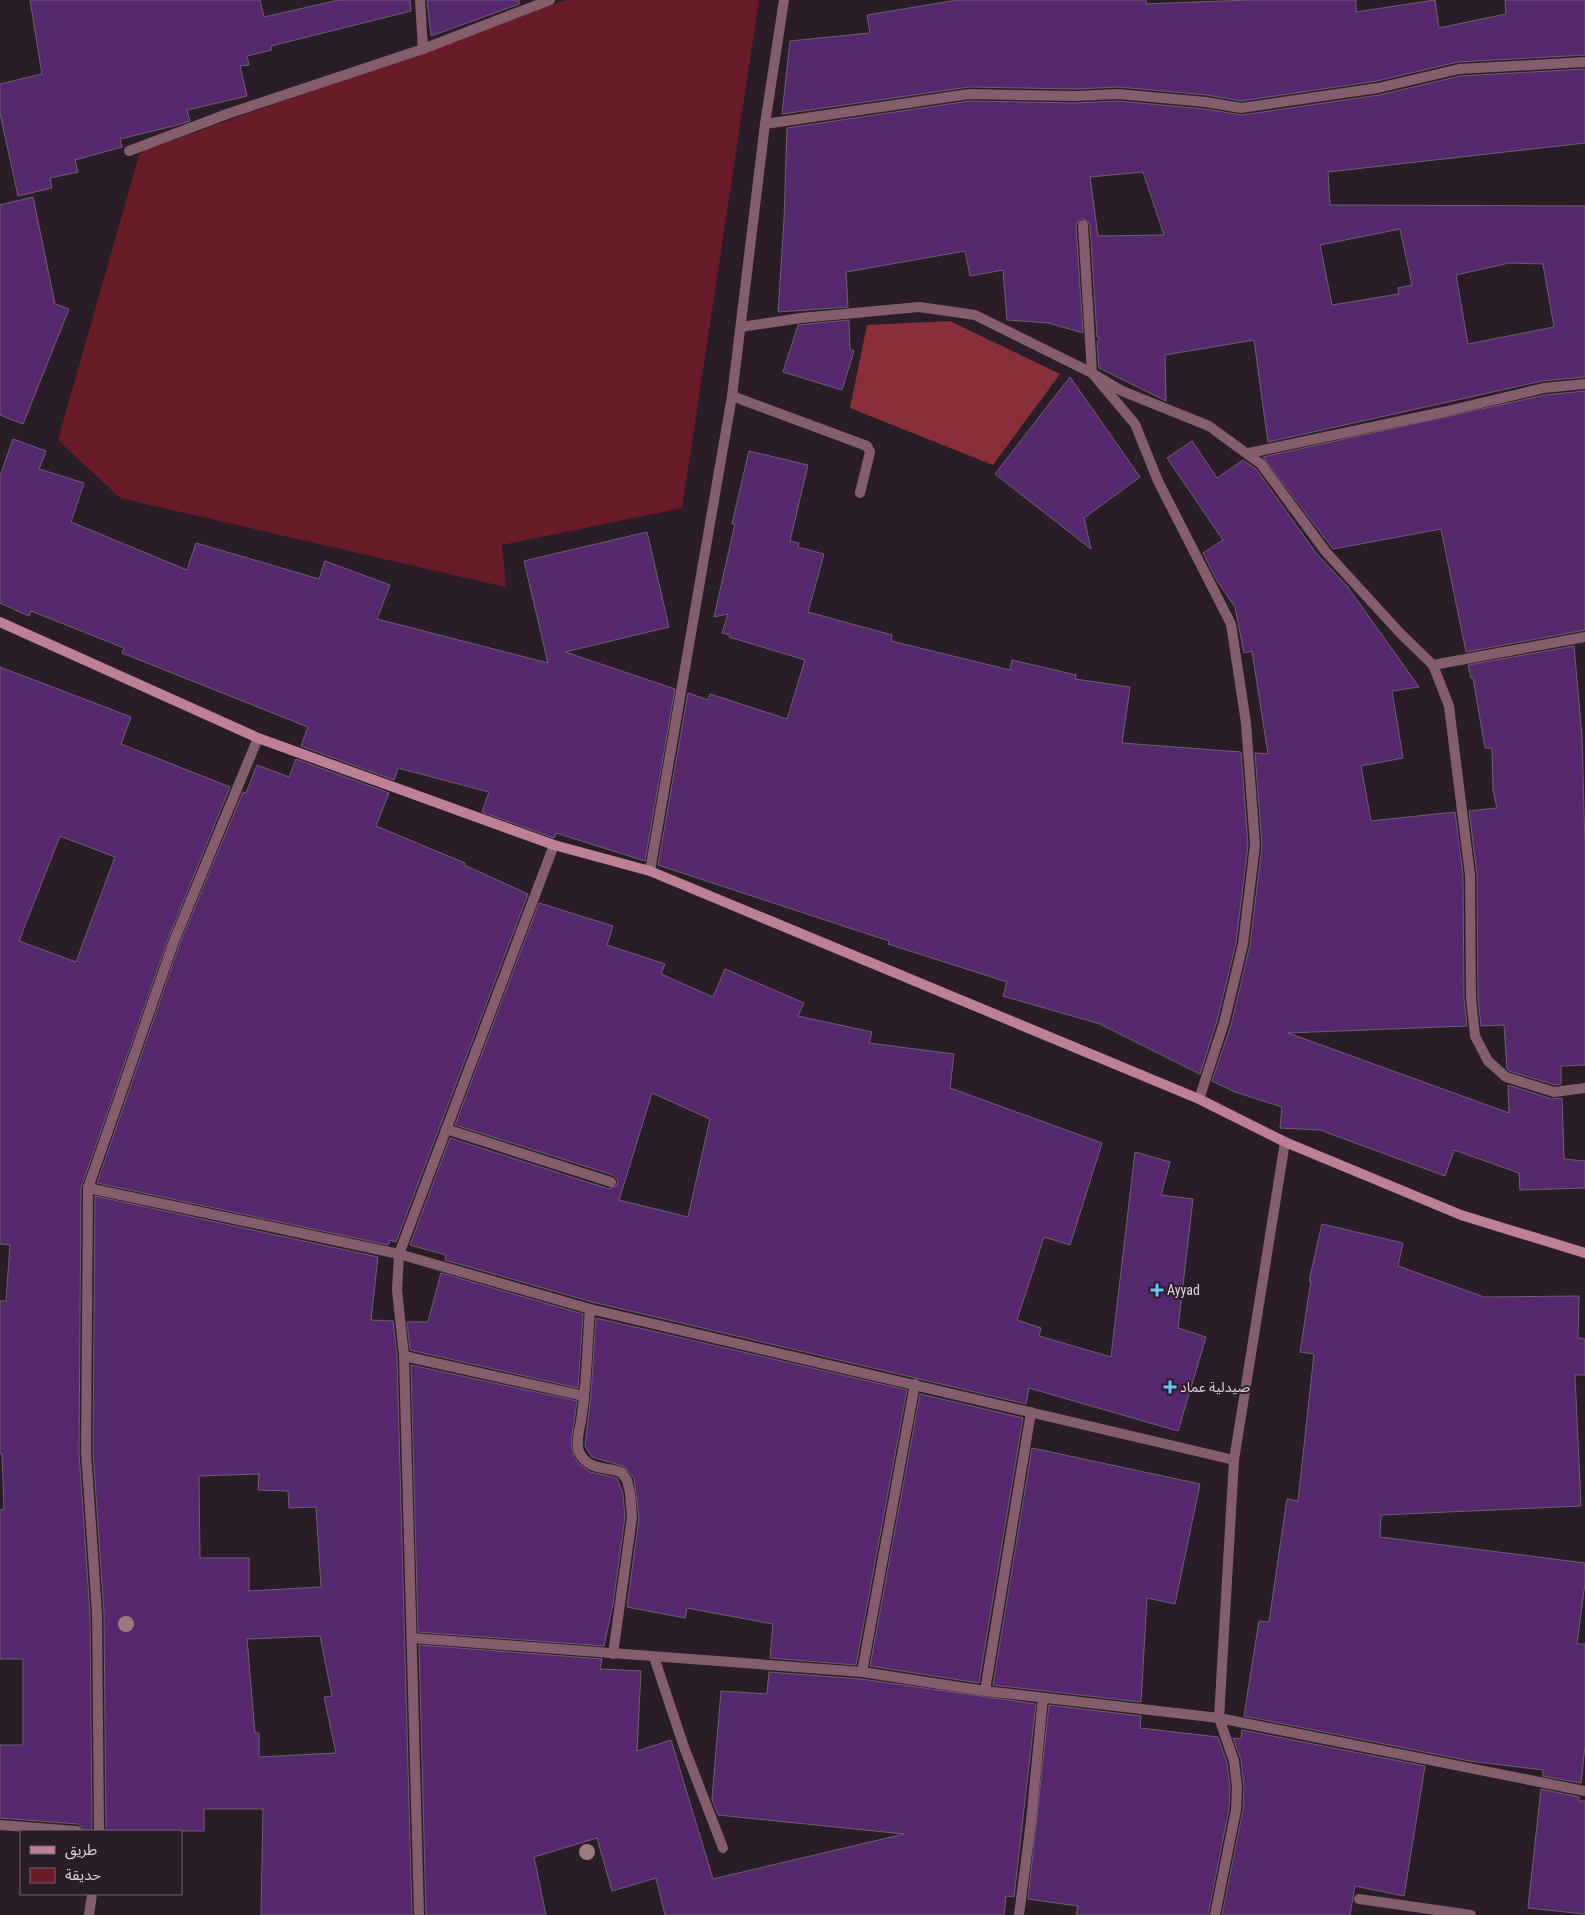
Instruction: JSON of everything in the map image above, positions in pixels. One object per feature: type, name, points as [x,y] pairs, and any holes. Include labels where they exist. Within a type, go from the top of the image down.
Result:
[{"type":"street","points":[[420,0],[423,49]]},
{"type":"street","points":[[128,151],[227,114],[423,49],[550,0]]},
{"type":"street","points":[[650,871],[732,396],[765,124],[784,0]]},
{"type":"street","points":[[765,124],[969,94],[1075,96],[1118,94],[1180,98],[1241,108],[1378,88],[1458,69],[1585,62]]},
{"type":"street","points":[[1083,224],[1092,374],[1135,424],[1158,481],[1231,624],[1246,723],[1255,844],[1243,944],[1224,1024],[1199,1100]]},
{"type":"street","points":[[741,327],[801,318],[919,307],[975,315],[1122,391],[1209,426],[1249,453],[1261,464],[1326,552],[1400,634],[1434,665],[1448,706],[1470,875],[1472,998],[1475,1036],[1488,1061],[1506,1077],[1554,1092],[1585,1088]]},
{"type":"street","points":[[1249,453],[1443,412],[1544,388],[1585,384]]},
{"type":"street","points":[[732,396],[867,446],[870,452],[860,493]]},
{"type":"street","points":[[0,622],[258,738],[554,845],[650,871],[1199,1100],[1285,1142],[1461,1215],[1585,1253]]},
{"type":"street","points":[[1434,665],[1585,637]]},
{"type":"street","points":[[98,1830],[97,1613],[86,1452],[88,1188],[174,940],[258,738]]},
{"type":"street","points":[[419,1915],[404,1356],[397,1290],[399,1254],[554,845]]},
{"type":"street","points":[[446,1129],[611,1182]]},
{"type":"street","points":[[1215,1915],[1236,1810],[1237,1788],[1234,1761],[1219,1718],[1234,1460],[1285,1142]]},
{"type":"street","points":[[88,1188],[399,1254],[590,1309],[1234,1460]]},
{"type":"street","points":[[590,1309],[584,1396],[577,1445],[580,1454],[587,1463],[597,1468],[621,1472],[627,1480],[632,1517],[613,1654]]},
{"type":"street","points":[[404,1356],[584,1396]]},
{"type":"street","points":[[862,1672],[915,1384]]},
{"type":"street","points":[[986,1691],[1031,1412]]},
{"type":"street","points":[[412,1638],[862,1672],[986,1691],[1219,1718],[1585,1791]]},
{"type":"street","points":[[654,1657],[684,1747],[723,1848]]},
{"type":"street","points":[[1019,1915],[1031,1821],[1043,1698]]},
{"type":"street","points":[[0,1825],[64,1830]]},
{"type":"street","points":[[88,1915],[92,1895]]},
{"type":"street","points":[[1359,1899],[1470,1915]]},
{"type":"green space","points":[[566,0],[759,0],[682,508],[502,545],[506,587],[120,498],[58,440],[140,152]]},
{"type":"shaded area","points":[[950,321],[1060,374],[993,465],[850,408],[867,325]]},
{"type":"building","points":[[30,0],[260,0],[264,17],[339,0],[410,0],[411,11],[271,46],[272,50],[247,56],[249,65],[240,66],[247,96],[187,110],[190,121],[120,139],[122,147],[75,160],[78,172],[50,178],[52,188],[18,196],[0,113],[0,84],[42,74]]},
{"type":"building","points":[[427,0],[519,0],[519,4],[431,36]]},
{"type":"building","points":[[958,0],[1146,0],[1146,4],[1249,0],[1356,0],[1356,12],[1435,0],[1439,28],[1506,14],[1505,0],[1585,0],[1585,55],[1458,62],[1377,81],[1241,101],[1207,95],[1119,87],[1075,89],[969,87],[782,114],[790,41],[870,33],[867,15]]},
{"type":"building","points":[[1585,69],[1585,143],[1328,172],[1330,205],[1585,206],[1585,377],[1542,381],[1268,442],[1254,340],[1165,355],[1166,401],[1099,368],[1097,342],[1100,338],[1097,337],[1090,225],[1083,218],[1076,225],[1083,333],[1049,323],[1007,320],[1003,270],[970,276],[965,251],[846,272],[848,307],[778,312],[787,128],[969,101],[1075,103],[1118,101],[1205,109],[1242,115],[1379,95],[1460,76]],"holes":[[[1143,172],[1164,235],[1098,236],[1090,177]],[[1400,229],[1412,285],[1398,288],[1399,294],[1332,305],[1320,245]],[[1509,263],[1543,264],[1554,327],[1468,344],[1456,275]]]},
{"type":"building","points":[[33,197],[55,304],[69,309],[23,424],[0,415],[0,205]]},
{"type":"building","points":[[849,320],[850,350],[854,351],[842,390],[783,372],[798,325]]},
{"type":"building","points":[[1070,377],[1140,477],[1084,518],[1091,549],[995,474]]},
{"type":"building","points":[[1585,391],[1585,630],[1466,652],[1441,529],[1333,549],[1263,457],[1545,395]]},
{"type":"building","points":[[13,439],[46,451],[39,469],[84,483],[71,522],[187,570],[196,543],[319,579],[325,561],[390,585],[377,619],[548,663],[524,561],[647,532],[669,627],[565,652],[675,689],[645,861],[556,833],[554,838],[482,812],[489,792],[398,768],[394,780],[301,746],[308,727],[122,653],[124,648],[31,611],[29,616],[0,603],[0,476]]},
{"type":"building","points":[[1192,441],[1217,478],[1243,460],[1256,469],[1316,553],[1347,586],[1419,687],[1392,691],[1403,758],[1361,766],[1371,821],[1455,812],[1463,875],[1464,998],[1467,1026],[1288,1033],[1509,1113],[1508,1085],[1552,1099],[1562,1098],[1564,1159],[1585,1161],[1585,1188],[1520,1190],[1519,1173],[1454,1150],[1445,1176],[1320,1130],[1280,1128],[1282,1107],[1235,1092],[1212,1081],[1231,1025],[1250,945],[1262,846],[1255,753],[1268,754],[1252,651],[1244,653],[1235,607],[1217,581],[1203,553],[1223,540],[1167,458]]},
{"type":"building","points":[[749,451],[808,465],[790,541],[799,543],[798,547],[824,554],[808,612],[892,635],[891,641],[1010,670],[1012,660],[1076,675],[1075,679],[1130,687],[1122,743],[1241,752],[1248,845],[1236,943],[1217,1021],[1200,1074],[1100,1024],[1003,996],[1007,982],[888,944],[889,941],[658,865],[688,693],[708,700],[710,694],[787,719],[805,660],[729,637],[730,635],[722,633],[728,614],[714,617],[735,524],[732,524]]},
{"type":"building","points":[[1574,646],[1582,736],[1585,846],[1585,1065],[1561,1066],[1561,1084],[1555,1085],[1509,1071],[1507,1069],[1504,1025],[1481,1026],[1478,998],[1477,875],[1469,811],[1497,808],[1493,790],[1492,748],[1485,748],[1473,678],[1471,678],[1468,665]]},
{"type":"building","points":[[0,667],[131,717],[121,744],[230,787],[168,939],[81,1188],[79,1452],[90,1613],[92,1830],[83,1830],[78,1824],[0,1818],[0,1745],[23,1745],[23,1659],[0,1659],[0,1510],[4,1509],[2,1454],[0,1454],[0,1301],[6,1301],[10,1245],[0,1244]],"holes":[[[60,836],[115,857],[76,962],[19,941]]]},
{"type":"building","points":[[296,759],[389,793],[376,826],[465,863],[464,865],[528,894],[396,1242],[390,1240],[388,1245],[97,1183],[180,943],[243,792],[246,793],[257,765],[289,777]]},
{"type":"building","points":[[539,903],[613,926],[607,945],[665,964],[661,974],[713,997],[725,969],[804,1003],[798,1016],[872,1032],[869,1043],[954,1054],[950,1088],[1102,1143],[1070,1245],[1044,1237],[1017,1320],[1041,1328],[1039,1336],[1111,1357],[1135,1152],[1170,1162],[1161,1195],[1193,1199],[1178,1328],[1206,1337],[1178,1431],[1029,1388],[1026,1404],[592,1302],[445,1260],[446,1255],[410,1245],[450,1138],[609,1189],[617,1185],[618,1180],[613,1175],[455,1125]],"holes":[[[652,1093],[710,1119],[688,1217],[619,1200]]]},
{"type":"building","points":[[95,1196],[378,1257],[371,1320],[393,1321],[397,1356],[412,1915],[261,1915],[263,1809],[204,1809],[204,1831],[106,1830],[104,1613],[93,1452]],"holes":[[[259,1474],[258,1490],[288,1491],[289,1508],[316,1507],[321,1587],[249,1591],[249,1558],[200,1558],[199,1476]],[[320,1636],[332,1696],[324,1697],[336,1753],[259,1757],[259,1733],[255,1733],[247,1639]]]},
{"type":"building","points":[[1322,1224],[1403,1243],[1398,1266],[1484,1297],[1579,1296],[1578,1338],[1585,1339],[1585,1375],[1575,1375],[1581,1506],[1381,1515],[1380,1537],[1585,1563],[1585,1583],[1577,1644],[1585,1644],[1585,1746],[1581,1783],[1543,1776],[1543,1770],[1470,1761],[1244,1716],[1259,1621],[1269,1622],[1287,1499],[1298,1501],[1314,1354],[1300,1352],[1311,1281],[1309,1281]]},
{"type":"building","points":[[441,1273],[583,1314],[578,1388],[410,1350],[407,1322],[428,1322]]},
{"type":"building","points":[[596,1318],[907,1390],[856,1665],[770,1658],[773,1624],[687,1608],[685,1618],[627,1607],[639,1518],[634,1478],[623,1466],[592,1457],[585,1446],[591,1394]]},
{"type":"building","points":[[411,1365],[577,1401],[571,1442],[574,1457],[579,1464],[590,1472],[617,1478],[623,1494],[625,1517],[613,1604],[604,1646],[418,1632]]},
{"type":"building","points":[[920,1394],[1023,1418],[979,1683],[870,1666]]},
{"type":"building","points":[[1032,1448],[1200,1484],[1175,1604],[1147,1598],[1141,1702],[993,1685]]},
{"type":"building","points":[[419,1645],[602,1659],[600,1669],[641,1671],[637,1751],[671,1740],[713,1879],[904,1834],[718,1815],[712,1799],[721,1691],[767,1694],[769,1672],[861,1679],[1036,1704],[1014,1897],[1006,1896],[1004,1915],[665,1915],[656,1878],[612,1891],[597,1838],[534,1857],[546,1915],[426,1915]]},
{"type":"building","points":[[1049,1705],[1141,1716],[1140,1728],[1218,1737],[1227,1763],[1230,1788],[1229,1809],[1208,1915],[1076,1915],[1078,1906],[1028,1899]]},
{"type":"building","points":[[1242,1730],[1425,1766],[1404,1896],[1355,1886],[1350,1915],[1222,1915],[1243,1810],[1244,1788],[1241,1760],[1233,1738],[1241,1739]]},
{"type":"building","points":[[1541,1789],[1579,1797],[1579,1801],[1585,1801],[1585,1914],[1528,1908]]},
{"type":"place","name":"Ayyad","points":[[1157,1290]]},
{"type":"place","name":"صيدلية عماد","points":[[1170,1387]]}]
